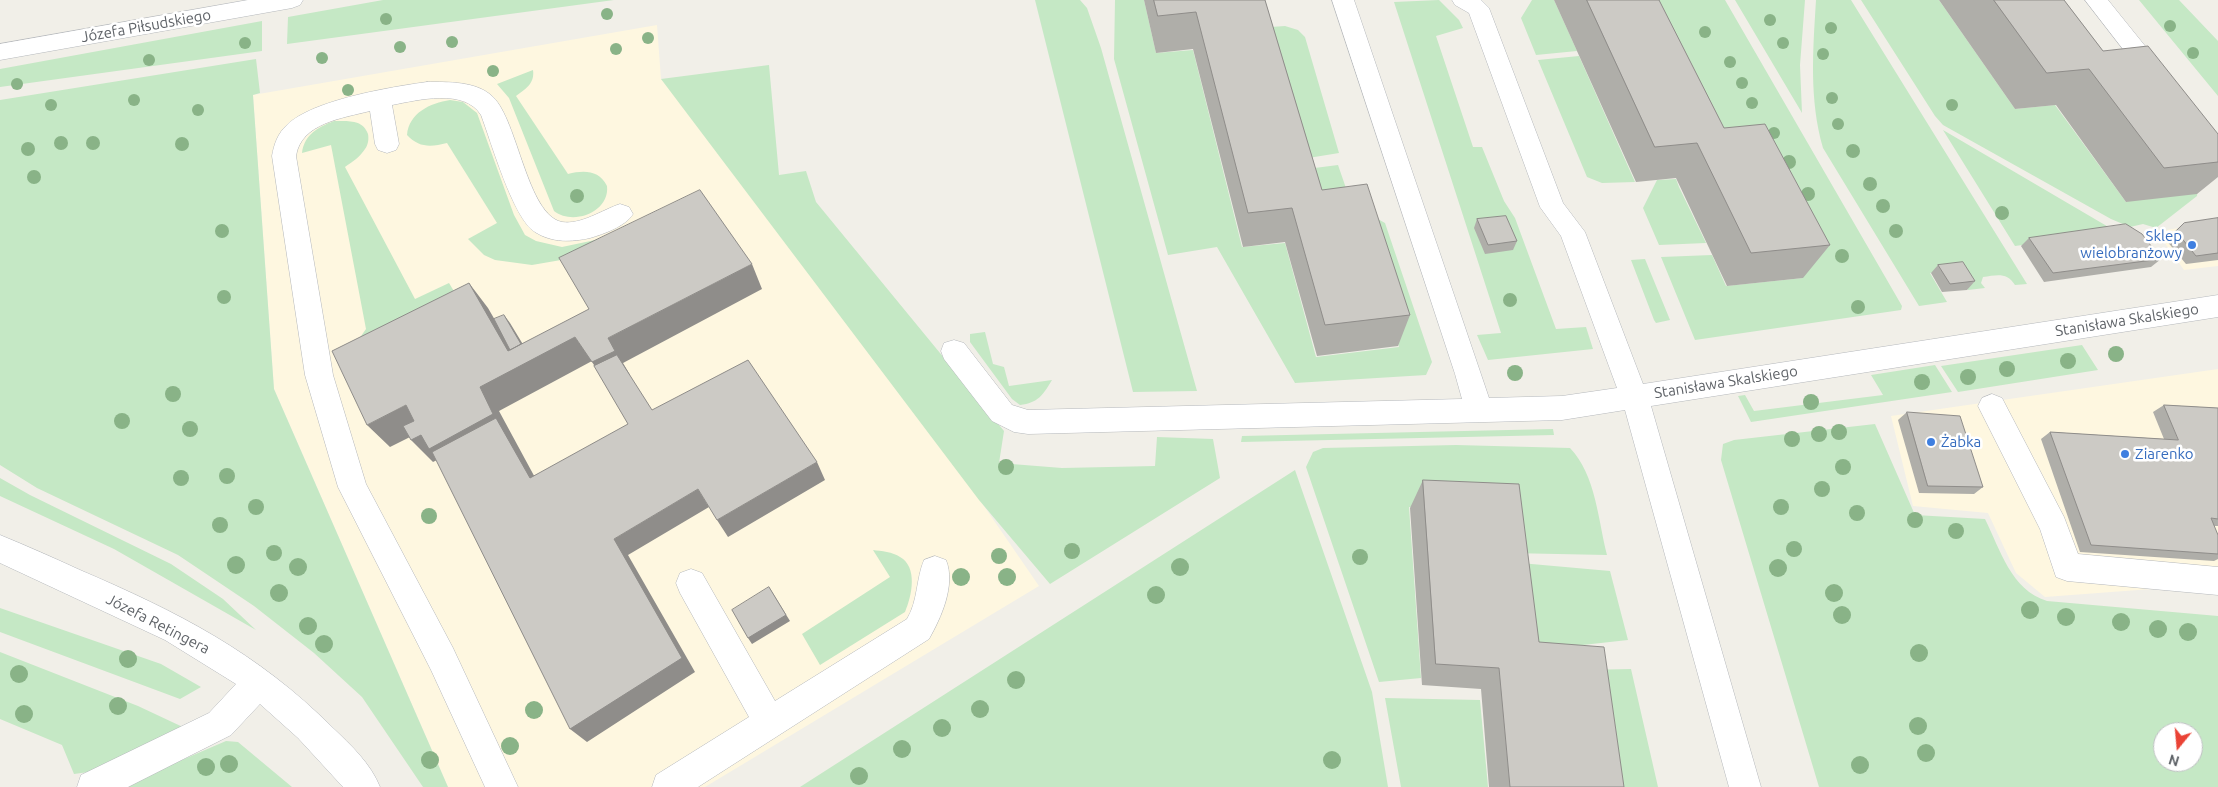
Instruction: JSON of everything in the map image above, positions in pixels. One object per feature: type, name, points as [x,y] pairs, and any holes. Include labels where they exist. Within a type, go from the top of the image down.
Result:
[{"type":"street","name":"Józefa Piłsudskiego","points":[[0,52],[292,0]]},
{"type":"street","points":[[1343,0],[1469,374],[1478,409]]},
{"type":"street","points":[[954,351],[1002,413],[1014,420],[1028,422],[1562,408],[1635,398],[1572,232],[1552,207],[1478,8],[1463,0]]},
{"type":"street","points":[[2096,0],[2169,92]]},
{"type":"street","points":[[502,787],[442,659],[352,487],[319,375],[284,156],[284,145],[305,122],[321,115],[430,89],[450,89],[469,93],[483,101],[492,113],[529,209],[543,225],[562,232],[589,228],[620,214]]},
{"type":"street","points":[[380,101],[387,144]]},
{"type":"street","name":"Stanisława Skalskiego","points":[[1745,787],[1635,398],[1707,384],[2218,306]]},
{"type":"street","points":[[1992,406],[2054,526],[2067,567],[2218,581]]},
{"type":"street","name":"Józefa Retingera","points":[[0,549],[200,642],[258,683],[308,726],[364,787]]},
{"type":"street","points":[[668,787],[918,629],[928,612],[935,570]]},
{"type":"street","points":[[690,583],[770,722]]},
{"type":"street","points":[[93,787],[220,724],[258,683]]},
{"type":"shaded area","points":[[657,25],[661,79],[818,265],[1039,586],[705,787],[448,787],[274,389],[253,95]]},
{"type":"shaded area","name":"Sklep wielobranżowy","points":[[2218,222],[2218,266],[2184,270],[2162,239],[2166,230]]},
{"type":"shaded area","points":[[2218,369],[2218,584],[2045,597],[2016,573],[1988,513],[1913,506],[1891,416]]},
{"type":"green space","points":[[383,0],[614,0],[287,44],[288,17]]},
{"type":"green space","points":[[1035,0],[1080,0],[1087,8],[1101,48],[1197,391],[1133,392]]},
{"type":"green space","points":[[1115,0],[1144,0],[1156,53],[1193,50],[1242,247],[1285,243],[1316,357],[1399,347],[1358,217],[1376,218],[1385,223],[1432,362],[1426,375],[1295,383],[1217,247],[1168,255],[1114,59]]},
{"type":"green space","points":[[1439,0],[1459,20],[1463,28],[1436,36],[1473,147],[1482,147],[1504,201],[1515,218],[1556,329],[1586,327],[1593,349],[1488,360],[1477,335],[1501,333],[1394,2]]},
{"type":"green space","points":[[1532,0],[1554,0],[1577,51],[1536,55],[1521,18]]},
{"type":"green space","points":[[1623,0],[1725,0],[1902,306],[1901,310],[1695,340],[1661,257],[1712,255],[1726,286],[1803,278],[1742,159]]},
{"type":"green space","points":[[1735,0],[1805,0],[1800,65],[1802,113]]},
{"type":"green space","points":[[1816,0],[1851,0],[2027,284],[2015,285],[2009,278],[2001,275],[1983,277],[1981,283],[1985,288],[1968,290],[1955,270],[1930,273],[1947,302],[1919,306],[1823,148],[1816,111],[1813,74]]},
{"type":"green space","points":[[1861,0],[1939,0],[2015,109],[2055,105],[2126,202],[2199,170],[2197,196],[2156,228],[2143,224],[2130,227],[2111,219],[1943,125],[1935,116]]},
{"type":"green space","points":[[2139,0],[2179,0],[2218,41],[2218,96]]},
{"type":"green space","points":[[262,21],[262,51],[0,87],[0,69]]},
{"type":"green space","points":[[1285,26],[1298,30],[1305,37],[1339,153],[1296,160],[1257,28]]},
{"type":"green space","points":[[1579,56],[1635,182],[1602,183],[1587,177],[1538,60]]},
{"type":"green space","points":[[256,59],[260,93],[253,95],[274,389],[448,787],[423,787],[362,697],[314,653],[254,606],[178,555],[37,488],[0,465],[0,100]]},
{"type":"green space","points":[[769,65],[779,175],[806,171],[816,202],[1004,431],[999,463],[1062,468],[1155,466],[1157,437],[1213,439],[1220,478],[1050,584],[979,500],[661,79]]},
{"type":"green space","points":[[533,70],[531,83],[516,96],[568,174],[590,172],[600,177],[607,186],[603,203],[589,214],[571,217],[554,211],[509,98],[497,84]]},
{"type":"green space","points":[[450,100],[463,102],[477,113],[514,215],[525,235],[536,241],[562,247],[600,239],[561,260],[532,265],[495,260],[484,255],[468,239],[497,223],[447,143],[436,145],[421,144],[407,135],[412,121],[422,110]]},
{"type":"green space","points":[[334,121],[358,123],[366,129],[368,134],[367,146],[358,157],[345,167],[415,299],[449,283],[464,308],[340,366],[366,329],[331,145],[302,153],[306,141],[313,132]]},
{"type":"green space","points":[[1943,130],[2117,232],[2015,246]]},
{"type":"green space","points":[[1338,165],[1347,191],[1310,207],[1299,170]]},
{"type":"green space","points":[[1676,179],[1706,243],[1659,245],[1643,208],[1657,180]]},
{"type":"green space","points":[[1645,259],[1670,320],[1656,323],[1654,320],[1631,260]]},
{"type":"green space","points":[[985,332],[993,364],[1004,367],[1009,386],[1052,380],[1046,390],[1036,400],[1020,405],[1012,399],[970,342],[970,334]]},
{"type":"green space","points":[[2082,345],[2098,370],[1958,392],[1941,366]]},
{"type":"green space","points":[[1935,365],[1952,392],[1751,422],[1738,396],[1745,395],[1754,411],[1883,395],[1871,375]]},
{"type":"green space","points":[[1875,424],[1915,515],[1985,519],[2008,567],[2024,588],[2035,596],[2047,601],[2218,616],[2218,787],[1819,787],[1721,460],[1723,444],[1734,440]]},
{"type":"green space","points":[[1553,429],[1554,435],[1241,442],[1242,436]]},
{"type":"green space","points":[[1456,445],[1570,448],[1579,459],[1591,484],[1607,555],[1508,553],[1503,510],[1409,507],[1421,678],[1379,682],[1306,467],[1313,452],[1323,448]]},
{"type":"green space","points":[[1295,470],[1372,692],[1388,787],[800,787]]},
{"type":"green space","points":[[0,478],[30,495],[171,564],[223,599],[256,630],[114,549],[0,496]]},
{"type":"green space","points":[[873,550],[897,555],[906,562],[912,582],[910,598],[905,612],[820,665],[802,634],[890,577]]},
{"type":"green space","points":[[1509,562],[1610,571],[1628,640],[1519,652]]},
{"type":"green space","points":[[0,608],[161,664],[201,687],[180,699],[0,632]]},
{"type":"green space","points":[[0,652],[138,706],[187,729],[96,771],[74,774],[62,745],[0,719]]},
{"type":"green space","points":[[1631,669],[1658,787],[1598,787],[1583,670]]},
{"type":"green space","points":[[1385,698],[1480,700],[1488,787],[1401,787]]},
{"type":"green space","points":[[226,741],[238,742],[292,787],[119,787]]},
{"type":"building","points":[[1154,0],[1265,0],[1322,190],[1367,184],[1410,315],[1325,325],[1292,208],[1248,213],[1196,12],[1158,16]]},
{"type":"building","points":[[1587,0],[1659,0],[1724,128],[1765,124],[1830,245],[1751,253],[1697,143],[1655,147]]},
{"type":"building","points":[[1994,0],[2064,0],[2103,51],[2148,46],[2218,134],[2218,162],[2164,168],[2089,69],[2047,73]]},
{"type":"building","points":[[700,190],[752,264],[608,338],[615,351],[592,362],[575,337],[480,387],[493,414],[429,449],[421,435],[411,440],[403,426],[414,421],[406,405],[367,425],[332,351],[469,283],[508,351],[589,309],[559,258]]},
{"type":"building","points":[[1506,216],[1517,241],[1488,245],[1477,219]]},
{"type":"building","points":[[2218,218],[2218,253],[2196,256],[2176,231],[2184,223]]},
{"type":"building","points":[[2126,224],[2142,234],[2161,259],[2053,273],[2029,238]]},
{"type":"building","points":[[1963,262],[1975,281],[1950,284],[1938,265]]},
{"type":"building","points":[[504,315],[521,344],[510,350],[494,319]]},
{"type":"building","points":[[617,355],[652,410],[748,360],[817,462],[717,520],[698,489],[614,539],[682,658],[570,729],[432,452],[496,418],[530,478],[628,424],[594,366]]},
{"type":"building","points":[[2164,405],[2218,408],[2218,519],[2211,518],[2218,535],[2218,554],[2091,545],[2050,432],[2178,440]]},
{"type":"building","name":"Żabka","points":[[1907,412],[1960,416],[1983,487],[1928,486]]},
{"type":"building","points":[[1423,480],[1519,484],[1539,642],[1604,647],[1624,787],[1510,787],[1499,668],[1436,664]]},
{"type":"building","points":[[769,587],[786,615],[748,638],[732,610]]},
{"type":"place","name":"Sklep wielobranżowy","points":[[2192,245]]},
{"type":"place","name":"Żabka","points":[[1931,442]]},
{"type":"place","name":"Ziarenko","points":[[2125,454]]}]
